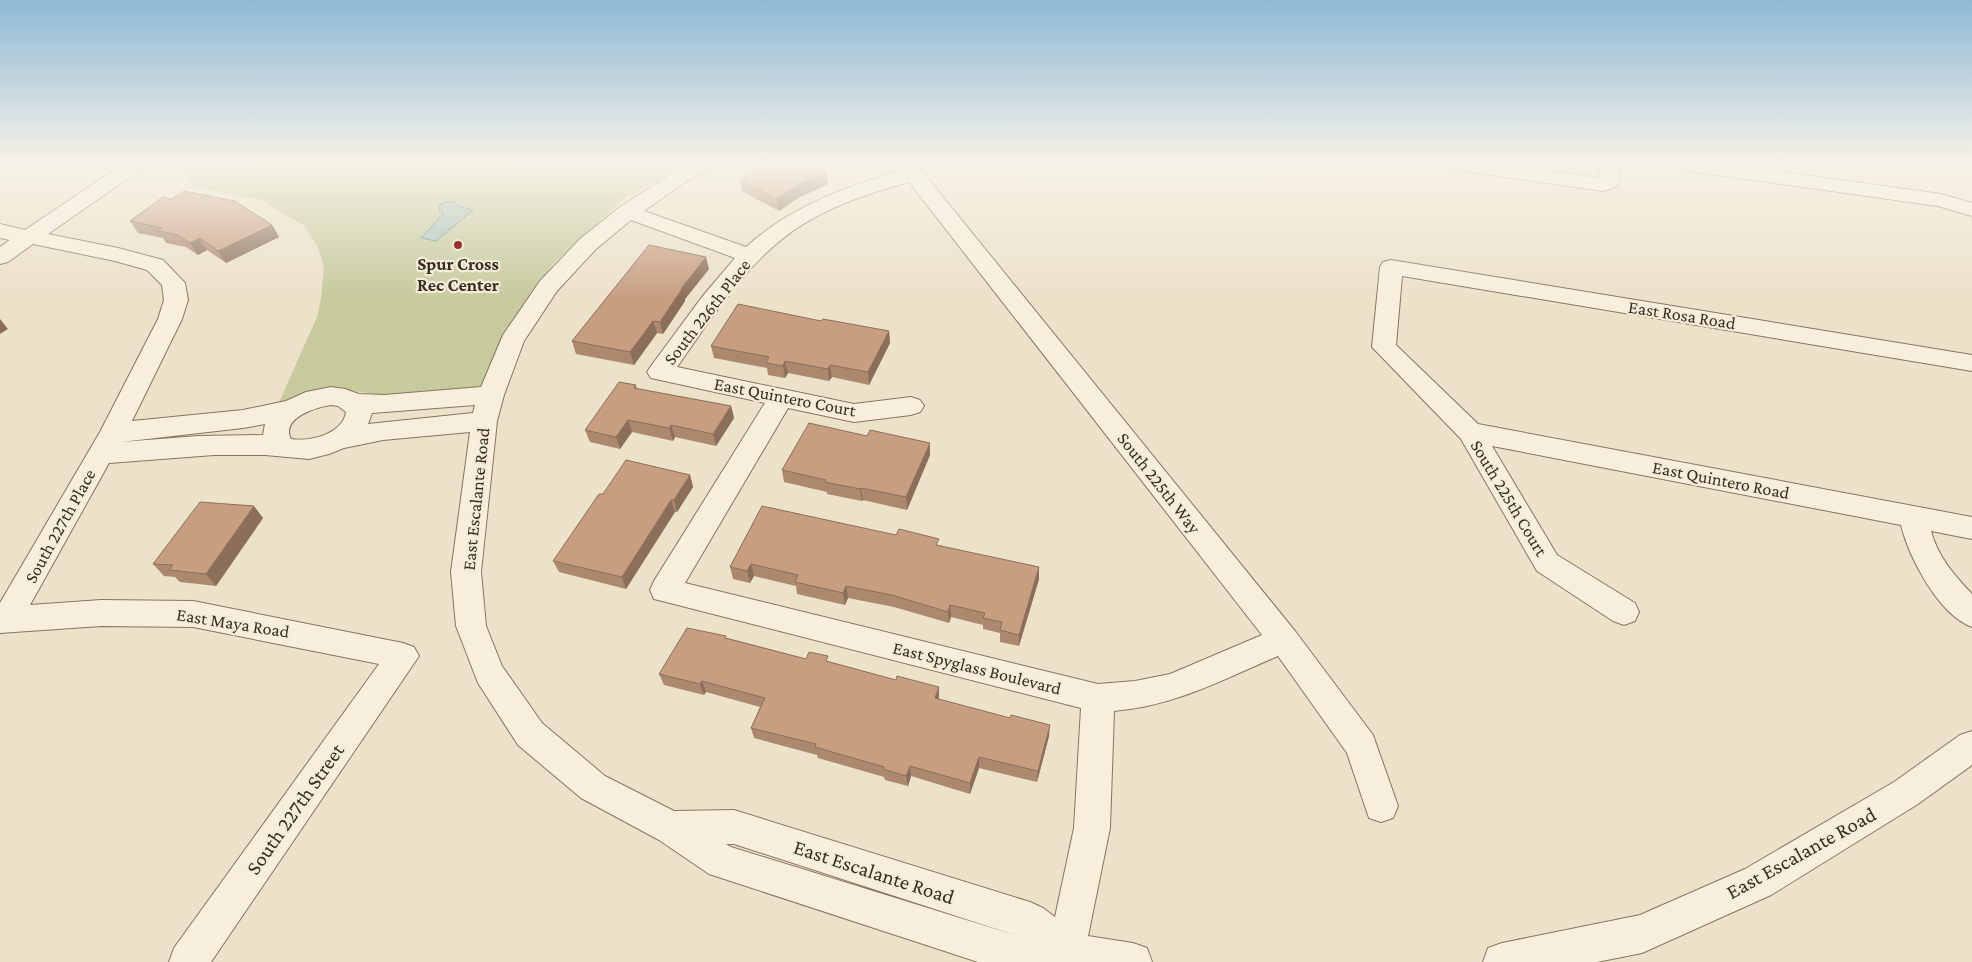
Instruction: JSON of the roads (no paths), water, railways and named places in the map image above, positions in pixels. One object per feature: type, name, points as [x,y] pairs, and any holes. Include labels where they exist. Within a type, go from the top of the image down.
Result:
[{"type":"street","points":[[0,257],[70,209]]},
{"type":"street","name":"East Escalante Road","points":[[633,209],[588,244],[548,286],[512,341],[488,408],[466,572],[472,626],[489,673],[530,734],[593,787],[671,828],[722,862],[1016,955],[1066,951],[1134,962]]},
{"type":"street","name":"South 226th Place","points":[[660,372],[731,277],[750,256],[770,238],[802,216],[817,209]]},
{"type":"street","name":"South 225th Way","points":[[942,209],[1284,640],[1361,746],[1381,806]]},
{"type":"street","points":[[628,212],[750,256]]},
{"type":"street","points":[[0,231],[118,255],[155,265],[173,283],[176,300],[170,319],[107,443]]},
{"type":"street","name":"East Rosa Road","points":[[1391,267],[1972,363]]},
{"type":"street","name":"South 225th Court","points":[[1391,267],[1384,347],[1470,432],[1547,563],[1624,612]]},
{"type":"street","name":"East Quintero Court","points":[[660,372],[854,413],[911,406]]},
{"type":"street","points":[[107,443],[291,409],[314,398],[327,396],[338,396],[355,403],[488,408]]},
{"type":"street","name":"East Spyglass Boulevard","points":[[781,398],[665,590],[1098,698],[1136,695],[1173,687],[1284,640]]},
{"type":"street","points":[[339,439],[348,432],[358,416],[358,409],[355,403]]},
{"type":"street","points":[[291,409],[277,425],[276,440],[282,446],[291,450],[302,451],[314,449],[339,439],[488,408]]},
{"type":"street","name":"East Quintero Road","points":[[1470,432],[1972,528]]},
{"type":"street","points":[[107,443],[168,447],[282,446]]},
{"type":"street","name":"South 227th Place","points":[[4,620],[107,443]]},
{"type":"street","points":[[1913,517],[1919,540],[1936,577],[1972,614]]},
{"type":"street","name":"East Maya Road","points":[[4,620],[101,613],[193,614],[403,656]]},
{"type":"street","name":"South 227th Street","points":[[188,962],[403,656]]},
{"type":"street","points":[[1066,951],[1092,828],[1098,698]]},
{"type":"street","name":"East Escalante Road","points":[[1502,962],[1642,934],[1758,882],[1906,793],[1972,746]]},
{"type":"water","points":[[439,209],[473,210],[436,241],[421,238],[444,213],[439,211]]},
{"type":"place","name":"Spur Cross Rec Center","points":[[458,245]]}]
